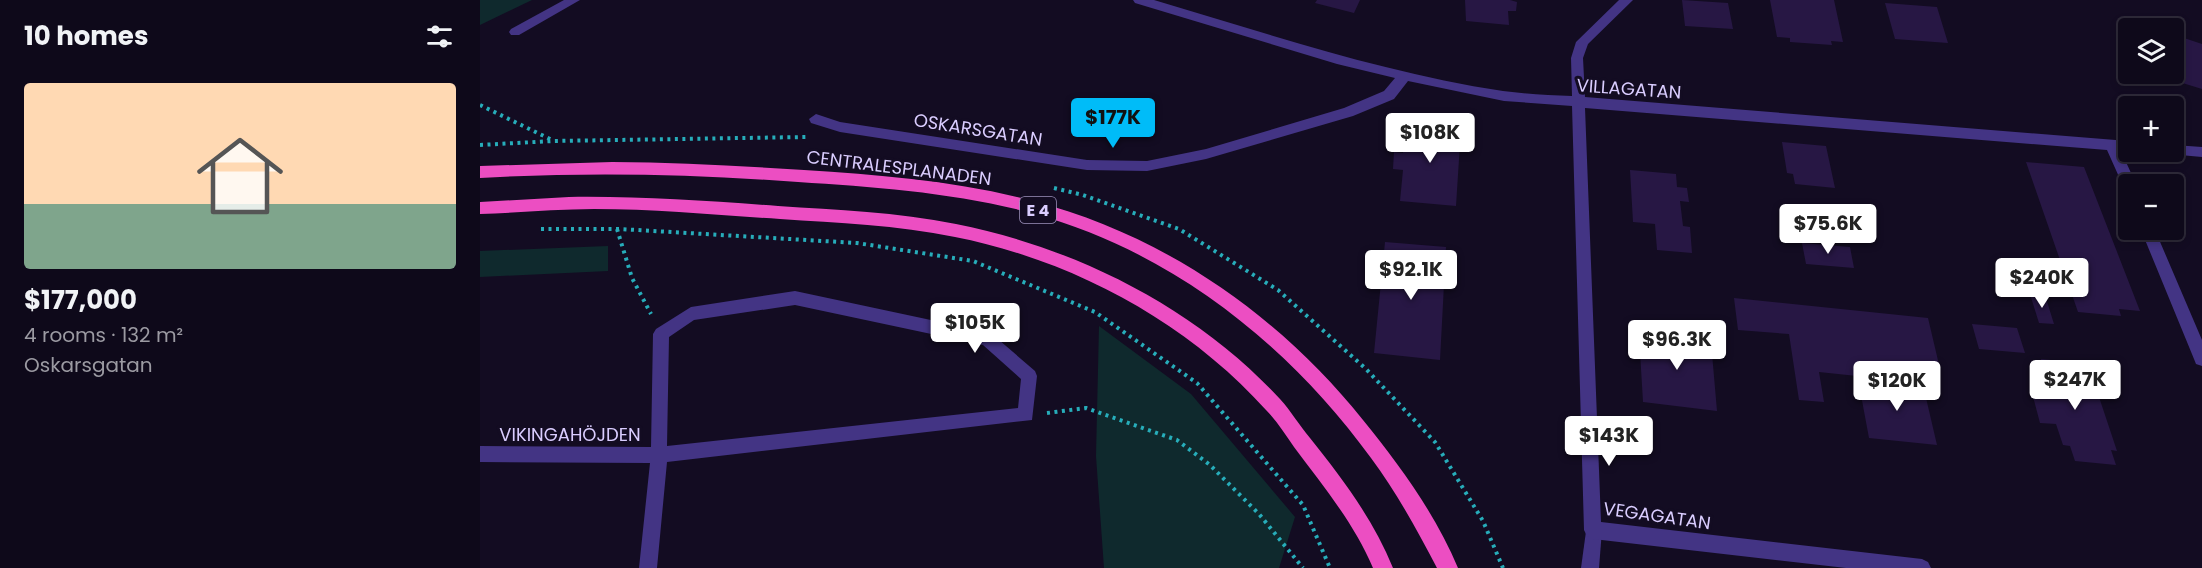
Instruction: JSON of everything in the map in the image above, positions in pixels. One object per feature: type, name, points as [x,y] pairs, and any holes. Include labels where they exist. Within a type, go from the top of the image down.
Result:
[{"type":"highway","name":"CENTRALESPLANADEN","points":[[480,172],[589,167],[717,171],[860,180],[931,188],[1006,202],[1067,218],[1130,243],[1203,282],[1248,314],[1309,368],[1372,444],[1429,529],[1449,568]]},
{"type":"highway","name":"E 4","points":[[480,208],[570,203],[702,207],[839,217],[915,224],[969,233],[1046,254],[1106,280],[1163,312],[1212,348],[1269,400],[1322,466],[1377,551],[1383,568]]},
{"type":"street","points":[[515,32],[574,0]]},
{"type":"street","name":"VILLAGATAN","points":[[1139,0],[1405,76],[1504,96],[2118,145]]},
{"type":"street","name":"VEGAGATAN","points":[[1627,0],[1582,42],[1577,58],[1581,103],[1593,530],[1922,568]]},
{"type":"street","name":"OSKARSGATAN","points":[[816,119],[840,126],[1086,165],[1147,166],[1206,154],[1348,112],[1389,95],[1405,76]]},
{"type":"street","points":[[2112,145],[2125,174]]},
{"type":"street","points":[[2184,151],[2202,152]]},
{"type":"street","points":[[2152,240],[2202,359]]},
{"type":"street","points":[[648,568],[659,455],[661,334],[690,314],[795,298],[987,339],[1029,376],[1026,415]]},
{"type":"street","name":"VIKINGAHÖJDEN","points":[[480,454],[659,455],[1026,415]]},
{"type":"street","points":[[1590,568],[1593,530]]},
{"type":"path","points":[[480,105],[553,141]]},
{"type":"path","points":[[617,229],[632,278],[661,334]]},
{"type":"path","points":[[1026,415],[1086,408],[1177,440],[1210,465],[1259,513],[1303,568]]},
{"type":"green space","points":[[480,0],[532,0],[480,25]]},
{"type":"green space","points":[[608,246],[608,271],[480,277],[480,251]]},
{"type":"green space","points":[[1099,326],[1191,394],[1295,517],[1279,568],[1104,568],[1096,456]]},
{"type":"building","points":[[1317,0],[1360,0],[1354,13],[1315,3]]},
{"type":"building","points":[[1465,0],[1510,0],[1517,2],[1516,11],[1508,11],[1509,25],[1466,21]]},
{"type":"building","points":[[1682,0],[1728,3],[1733,29],[1685,26]]},
{"type":"building","points":[[1770,0],[1834,0],[1843,42],[1831,41],[1832,45],[1790,42],[1790,38],[1777,37]]},
{"type":"building","points":[[1885,3],[1937,7],[1948,43],[1895,39]]},
{"type":"building","points":[[2184,38],[2202,44],[2202,89],[2184,83]]},
{"type":"building","points":[[1406,123],[1461,128],[1456,206],[1400,201],[1403,170],[1393,169],[1394,152],[1403,153]]},
{"type":"building","points":[[1782,142],[1826,146],[1835,188],[1795,184],[1793,174],[1787,173]]},
{"type":"building","points":[[2026,162],[2084,167],[2140,311],[2119,309],[2121,316],[2078,312]]},
{"type":"building","points":[[1630,170],[1676,174],[1677,187],[1687,188],[1689,202],[1680,201],[1683,226],[1690,227],[1692,253],[1657,250],[1655,224],[1633,222]]},
{"type":"building","points":[[1385,242],[1446,247],[1440,360],[1374,353]]},
{"type":"building","points":[[1802,243],[1850,247],[1854,268],[1806,264]]},
{"type":"building","points":[[2030,294],[2045,295],[2054,324],[2039,323]]},
{"type":"building","points":[[1734,298],[1928,318],[1940,369],[1892,365],[1895,380],[1819,372],[1824,402],[1799,400],[1789,334],[1738,330]]},
{"type":"building","points":[[1972,324],[2017,328],[2025,353],[1979,349]]},
{"type":"building","points":[[1651,325],[1676,328],[1676,338],[1711,342],[1717,411],[1643,402],[1639,335],[1651,337]]},
{"type":"building","points":[[2041,359],[2081,363],[2084,375],[2092,376],[2117,451],[2111,450],[2116,465],[2075,461],[2070,446],[2063,445],[2056,424],[2040,423],[2031,389],[2044,390],[2038,370],[2045,371]]},
{"type":"building","points":[[1858,379],[1923,385],[1937,445],[1869,438]]}]
